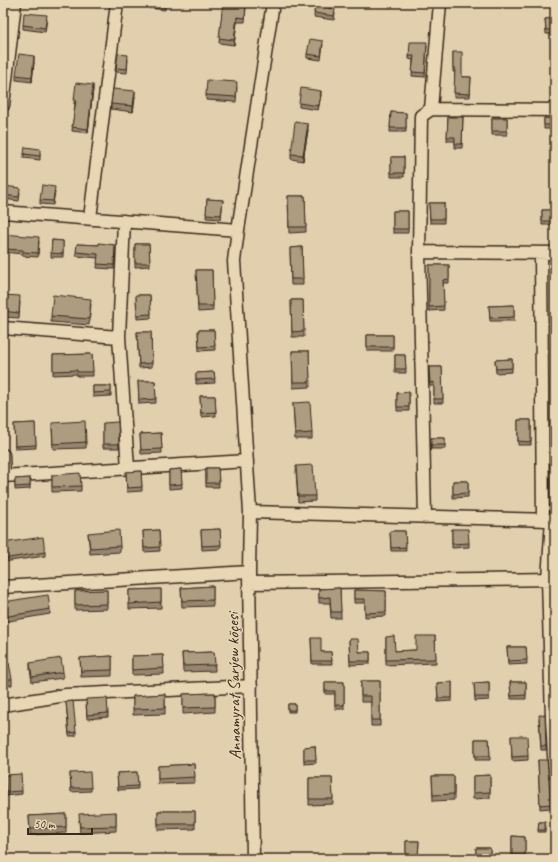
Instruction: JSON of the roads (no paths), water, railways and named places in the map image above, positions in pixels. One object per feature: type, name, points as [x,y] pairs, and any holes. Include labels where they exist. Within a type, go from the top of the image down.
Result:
[{"type":"street","points":[[3,105],[15,3]]},
{"type":"street","points":[[90,218],[117,3]]},
{"type":"street","name":"Annamyrat Sarýew köçesi","points":[[253,859],[249,577],[250,512],[234,261],[273,3]]},
{"type":"street","points":[[431,109],[440,3]]},
{"type":"street","points":[[425,517],[419,252],[421,116],[431,109],[555,110]]},
{"type":"street","points":[[3,212],[238,230]]},
{"type":"street","points":[[124,221],[119,337],[128,468]]},
{"type":"street","points":[[419,252],[555,253]]},
{"type":"street","points":[[541,253],[552,579],[552,710],[555,773]]},
{"type":"street","points":[[3,328],[119,337]]},
{"type":"street","points":[[3,454],[4,476],[247,461]]},
{"type":"street","points":[[250,512],[550,520]]},
{"type":"street","points":[[3,587],[249,577],[552,579]]},
{"type":"street","points":[[3,705],[66,695],[251,686]]}]
